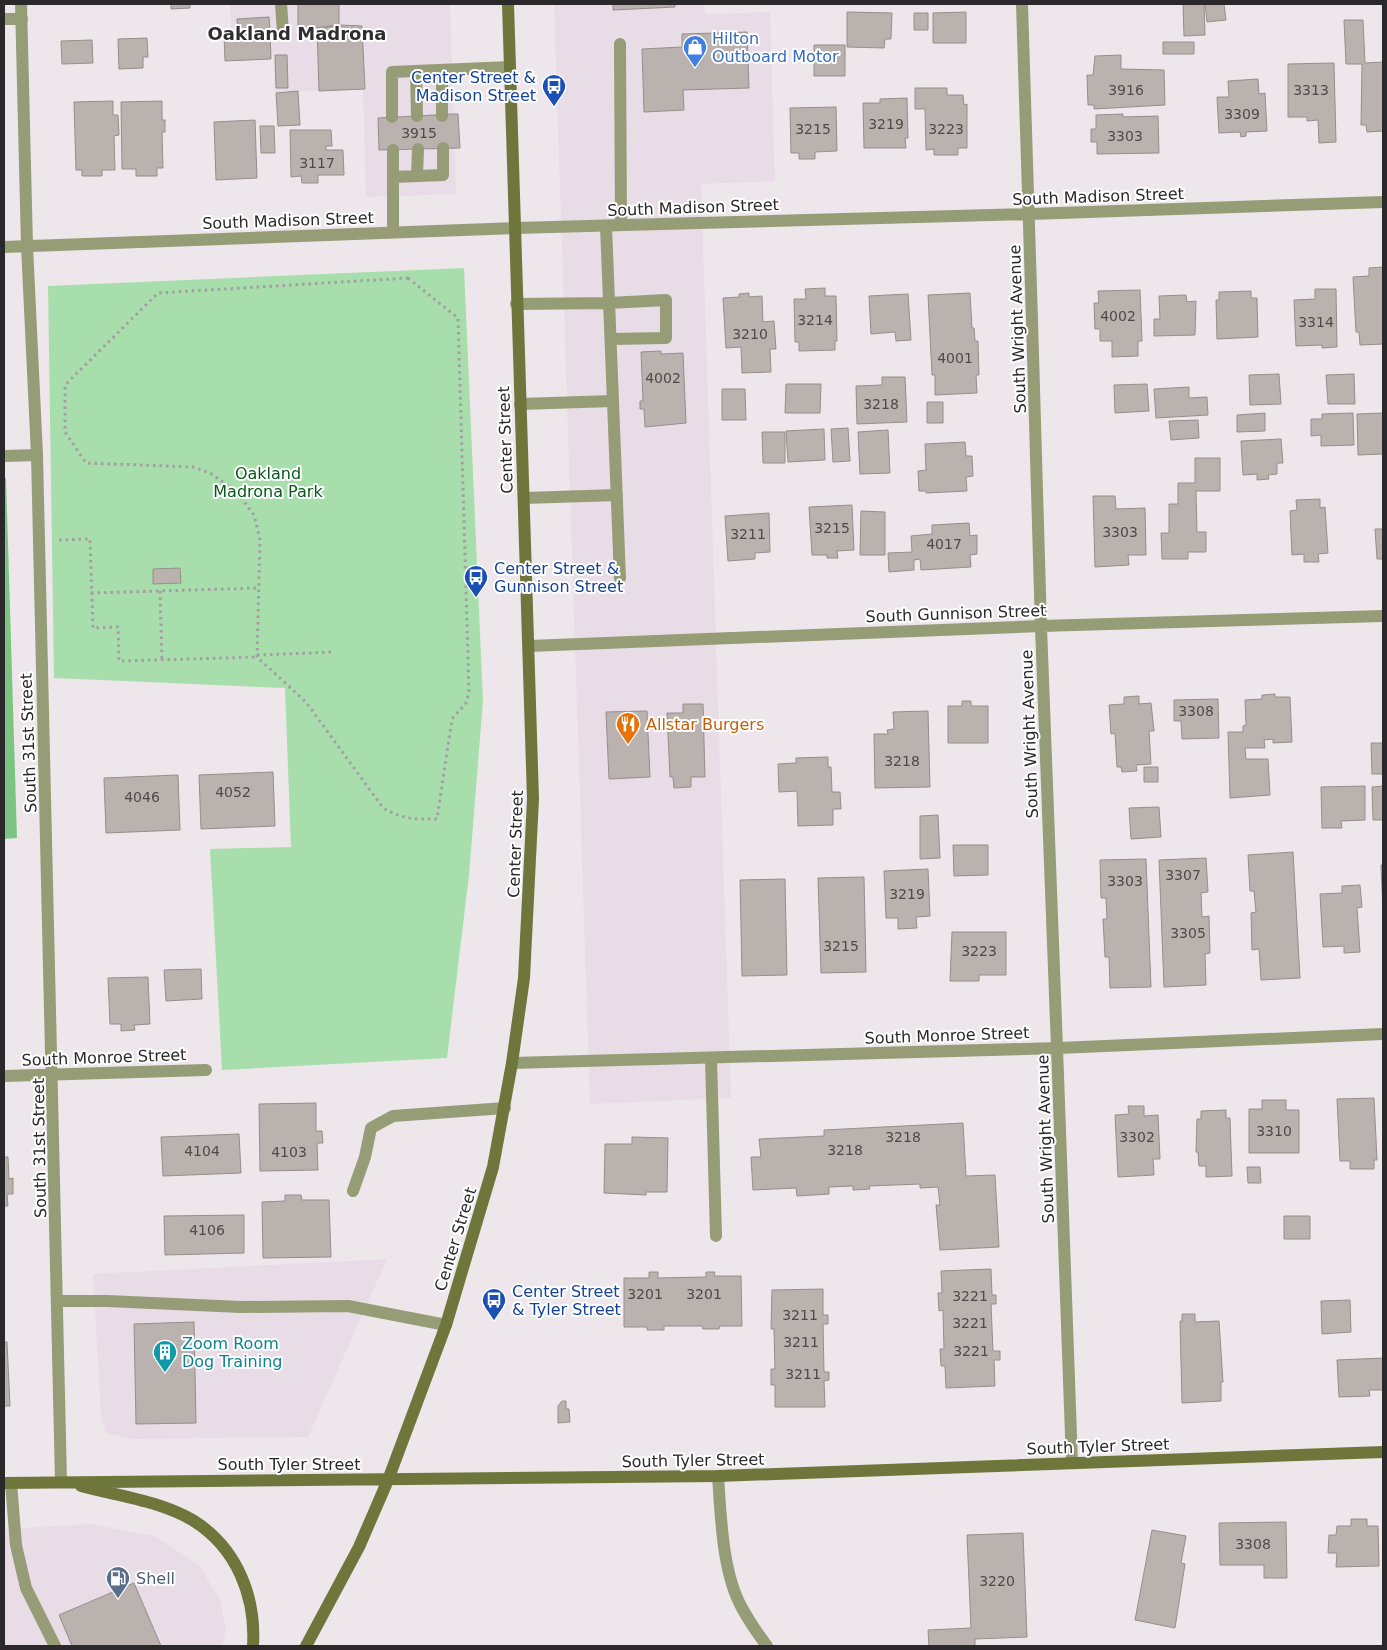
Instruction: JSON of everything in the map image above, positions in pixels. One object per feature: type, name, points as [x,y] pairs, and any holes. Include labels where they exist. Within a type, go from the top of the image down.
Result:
[{"type":"main road","name":"Center Street","points":[[306,1646],[359,1547],[388,1480],[446,1325],[493,1167],[505,1108],[524,978],[530,890],[533,799],[508,4]]},
{"type":"main road","name":"South Tyler Street","points":[[7,1483],[718,1476],[1383,1452]]},
{"type":"main road","points":[[62,1481],[159,1506],[194,1521],[217,1540],[237,1564],[250,1597],[253,1646]]},
{"type":"street","name":"South 31st Street","points":[[21,4],[27,246],[37,455],[62,1481]]},
{"type":"street","points":[[281,4],[283,32]]},
{"type":"street","name":"South Wright Avenue","points":[[1022,4],[1030,214],[1041,626],[1059,1048],[1072,1463]]},
{"type":"street","points":[[4,20],[22,19]]},
{"type":"street","points":[[620,44],[621,225]]},
{"type":"street","points":[[392,117],[392,72],[510,67]]},
{"type":"street","points":[[442,70],[442,116]]},
{"type":"street","points":[[416,71],[417,116]]},
{"type":"street","points":[[393,177],[443,175],[443,148]]},
{"type":"street","points":[[417,176],[418,149]]},
{"type":"street","points":[[393,150],[393,232]]},
{"type":"street","name":"South Madison Street","points":[[4,247],[515,228],[1383,202]]},
{"type":"street","points":[[606,226],[620,578]]},
{"type":"street","points":[[516,304],[666,300],[666,338],[611,339]]},
{"type":"street","points":[[520,404],[613,401]]},
{"type":"street","points":[[4,456],[37,455]]},
{"type":"street","points":[[524,498],[616,495]]},
{"type":"street","name":"South Gunnison Street","points":[[529,646],[1041,626],[1383,616]]},
{"type":"street","name":"South Monroe Street","points":[[512,1063],[1059,1048],[1383,1034]]},
{"type":"street","points":[[711,1059],[716,1236]]},
{"type":"street","name":"South Monroe Street","points":[[4,1076],[206,1070]]},
{"type":"street","points":[[353,1191],[365,1157],[371,1128],[385,1120],[393,1116],[505,1108]]},
{"type":"street","points":[[58,1301],[107,1301],[241,1308],[348,1306],[446,1325]]},
{"type":"street","points":[[718,1476],[721,1528],[727,1563],[741,1607],[767,1646]]},
{"type":"street","points":[[7,1483],[16,1545],[24,1580],[55,1646]]},
{"type":"path","points":[[408,278],[458,318],[469,692],[466,703],[452,719],[437,820],[402,818],[383,808],[306,702],[257,656],[258,588],[260,540],[254,515],[237,492],[210,473],[193,467],[86,463],[65,432],[65,385],[158,293],[408,278]]},
{"type":"path","points":[[39,540],[90,539],[93,628],[118,627],[119,661],[334,652]]},
{"type":"path","points":[[91,593],[258,588]]},
{"type":"path","points":[[160,591],[162,660]]},
{"type":"shaded area","points":[[230,4],[450,4],[456,194],[366,197],[363,89],[275,92],[273,56],[232,57]]},
{"type":"shaded area","points":[[554,4],[704,4],[705,14],[770,12],[775,181],[701,184],[731,1098],[590,1104]]},
{"type":"shaded area","points":[[387,1259],[308,1437],[132,1439],[106,1433],[101,1416],[93,1274]]},
{"type":"shaded area","points":[[90,1524],[155,1536],[199,1565],[220,1600],[226,1630],[222,1646],[4,1646],[4,1529]]},
{"type":"green space","name":"Oakland Madrona Park","points":[[464,268],[483,701],[469,875],[447,1058],[222,1070],[210,849],[291,847],[285,688],[54,678],[48,286]]},
{"type":"green space","points":[[4,478],[6,478],[17,838],[4,839]]},
{"type":"building","points":[[171,4],[190,4],[190,8],[171,9]]},
{"type":"building","points":[[298,4],[339,4],[339,25],[298,30]]},
{"type":"building","points":[[613,4],[675,4],[675,7],[613,10]]},
{"type":"building","points":[[1183,4],[1204,4],[1205,35],[1184,36]]},
{"type":"building","points":[[1205,4],[1224,4],[1226,20],[1207,22]]},
{"type":"building","points":[[847,12],[892,13],[891,39],[885,39],[884,48],[847,47]]},
{"type":"building","points":[[966,12],[966,43],[933,43],[933,13]]},
{"type":"building","points":[[914,13],[928,13],[928,30],[914,30]]},
{"type":"building","points":[[269,17],[270,32],[238,34],[237,19]]},
{"type":"building","points":[[1344,20],[1363,20],[1365,63],[1383,62],[1383,131],[1367,132],[1366,125],[1361,125],[1362,64],[1346,64]]},
{"type":"building","points":[[339,25],[362,26],[365,89],[319,91],[317,29]]},
{"type":"building","points":[[270,32],[271,59],[225,61],[224,35]]},
{"type":"building","name":"Hilton Outboard Motor","points":[[747,32],[749,88],[683,90],[684,110],[644,112],[642,49],[682,47],[682,34]]},
{"type":"building","points":[[147,38],[148,57],[143,57],[143,68],[119,69],[118,39]]},
{"type":"building","points":[[92,40],[93,63],[62,64],[61,41]]},
{"type":"building","points":[[1163,42],[1194,42],[1194,54],[1163,54]]},
{"type":"building","points":[[814,45],[845,45],[845,76],[814,76]]},
{"type":"building","points":[[275,55],[287,55],[288,88],[276,88]]},
{"type":"building","points":[[1121,55],[1121,69],[1164,70],[1165,105],[1094,109],[1094,105],[1088,105],[1087,75],[1093,75],[1095,56]]},
{"type":"building","points":[[1334,63],[1336,142],[1319,143],[1318,120],[1307,121],[1307,117],[1288,117],[1288,64]]},
{"type":"building","points":[[1258,79],[1259,94],[1265,93],[1267,131],[1246,132],[1246,136],[1241,137],[1240,132],[1219,133],[1217,97],[1229,97],[1228,81]]},
{"type":"building","points":[[915,88],[947,88],[947,95],[963,95],[964,105],[967,104],[967,148],[958,148],[958,155],[934,155],[934,149],[926,150],[925,109],[915,109]]},
{"type":"building","points":[[298,91],[300,125],[278,126],[276,93]]},
{"type":"building","points":[[907,98],[908,138],[905,138],[906,148],[864,148],[863,103],[880,103],[880,99]]},
{"type":"building","points":[[113,101],[113,115],[118,115],[119,135],[114,136],[115,170],[102,170],[102,176],[82,176],[82,170],[76,170],[74,102]]},
{"type":"building","points":[[162,101],[162,120],[165,120],[165,132],[162,132],[163,168],[157,168],[157,176],[136,176],[136,169],[122,169],[121,102]]},
{"type":"building","points":[[836,107],[837,151],[815,152],[815,159],[799,159],[799,153],[791,153],[790,108]]},
{"type":"building","points":[[458,114],[460,148],[379,150],[378,118]]},
{"type":"building","points":[[1123,114],[1123,117],[1158,116],[1159,153],[1097,154],[1097,142],[1091,142],[1091,129],[1096,129],[1096,115]]},
{"type":"building","points":[[255,120],[257,178],[216,180],[214,122]]},
{"type":"building","points":[[260,126],[274,126],[275,153],[261,153]]},
{"type":"building","points":[[290,130],[331,130],[332,146],[326,146],[326,150],[343,150],[344,175],[318,175],[318,183],[302,183],[301,176],[291,177]]},
{"type":"building","points":[[1383,267],[1383,344],[1360,345],[1359,332],[1356,332],[1353,277],[1369,276],[1369,268]]},
{"type":"building","points":[[825,288],[825,296],[836,296],[837,341],[835,341],[835,350],[799,351],[799,342],[795,342],[794,299],[806,299],[805,289]]},
{"type":"building","points":[[1315,289],[1336,289],[1337,347],[1322,348],[1322,345],[1296,346],[1294,300],[1315,299]]},
{"type":"building","points":[[1140,290],[1142,341],[1138,341],[1138,356],[1112,357],[1112,341],[1100,341],[1100,329],[1095,329],[1094,303],[1099,303],[1098,291]]},
{"type":"building","points":[[1251,291],[1251,298],[1257,298],[1258,337],[1217,339],[1216,300],[1219,300],[1219,292]]},
{"type":"building","points":[[749,293],[749,297],[762,296],[763,322],[774,321],[776,349],[770,349],[771,372],[742,373],[741,347],[726,348],[723,298],[739,297],[739,294]]},
{"type":"building","points":[[970,293],[972,328],[974,328],[975,341],[978,341],[979,375],[976,375],[977,393],[935,395],[935,375],[932,375],[928,295]]},
{"type":"building","points":[[908,294],[911,340],[896,341],[895,332],[871,334],[869,296]]},
{"type":"building","points":[[1186,295],[1187,302],[1196,301],[1195,335],[1154,336],[1154,319],[1160,319],[1159,296]]},
{"type":"building","points":[[661,351],[661,354],[683,353],[686,423],[645,427],[644,409],[640,409],[640,401],[643,401],[641,352]]},
{"type":"building","points":[[1279,374],[1281,404],[1250,405],[1249,375]]},
{"type":"building","points":[[1354,374],[1355,404],[1328,404],[1326,375]]},
{"type":"building","points":[[882,377],[905,377],[907,422],[857,424],[856,386],[882,385]]},
{"type":"building","points":[[786,384],[821,384],[820,413],[785,413]]},
{"type":"building","points":[[1147,384],[1149,411],[1115,413],[1114,385]]},
{"type":"building","points":[[1189,387],[1189,398],[1207,397],[1208,415],[1156,418],[1154,389]]},
{"type":"building","points":[[722,389],[745,389],[746,420],[722,420]]},
{"type":"building","points":[[927,402],[943,402],[943,423],[927,423]]},
{"type":"building","points":[[1265,413],[1265,431],[1237,432],[1237,415]]},
{"type":"building","points":[[1353,413],[1354,445],[1321,446],[1321,435],[1311,436],[1311,419],[1322,419],[1322,414]]},
{"type":"building","points":[[1383,413],[1383,454],[1358,455],[1357,414]]},
{"type":"building","points":[[1198,420],[1199,438],[1171,440],[1169,421]]},
{"type":"building","points":[[848,428],[850,461],[833,462],[831,429]]},
{"type":"building","points":[[824,429],[825,460],[788,462],[786,431]]},
{"type":"building","points":[[888,430],[890,473],[860,474],[858,432]]},
{"type":"building","points":[[762,432],[785,432],[785,463],[763,463]]},
{"type":"building","points":[[1281,439],[1283,463],[1277,463],[1277,474],[1268,475],[1269,479],[1257,480],[1257,474],[1243,475],[1241,441]]},
{"type":"building","points":[[965,442],[966,456],[972,456],[973,476],[966,477],[967,491],[926,493],[926,491],[919,491],[918,471],[926,470],[925,444]]},
{"type":"building","points":[[1195,458],[1220,458],[1220,491],[1196,491],[1197,532],[1206,532],[1206,552],[1188,552],[1188,559],[1162,559],[1161,533],[1169,533],[1169,504],[1178,504],[1178,483],[1195,483]]},
{"type":"building","points":[[1093,496],[1115,496],[1116,509],[1145,508],[1146,555],[1128,555],[1129,565],[1095,567]]},
{"type":"building","points":[[1320,499],[1320,508],[1325,507],[1328,553],[1318,554],[1319,562],[1304,562],[1304,554],[1292,555],[1290,511],[1297,510],[1296,500]]},
{"type":"building","points":[[852,505],[854,550],[837,551],[838,558],[827,558],[827,555],[812,555],[809,507]]},
{"type":"building","points":[[861,511],[885,512],[885,555],[860,555]]},
{"type":"building","points":[[769,513],[770,552],[755,553],[755,559],[728,561],[725,516]]},
{"type":"building","points":[[969,523],[970,536],[977,535],[977,554],[970,555],[971,567],[921,570],[920,559],[914,560],[914,570],[889,572],[888,553],[912,552],[911,536],[932,534],[932,525]]},
{"type":"building","points":[[1375,529],[1383,529],[1383,559],[1377,559]]},
{"type":"building","points":[[180,568],[181,583],[153,584],[153,569]]},
{"type":"building","points":[[1275,694],[1275,697],[1290,697],[1292,742],[1273,743],[1273,739],[1264,740],[1265,748],[1245,748],[1246,759],[1268,759],[1270,795],[1230,798],[1228,732],[1243,732],[1243,726],[1246,725],[1245,700],[1262,699],[1262,695]]},
{"type":"building","points":[[1139,696],[1139,704],[1151,703],[1154,731],[1149,731],[1151,764],[1136,765],[1137,771],[1122,772],[1121,767],[1117,767],[1115,733],[1111,734],[1109,705],[1124,704],[1124,697]]},
{"type":"building","points":[[1218,699],[1219,738],[1182,739],[1181,721],[1174,721],[1174,700]]},
{"type":"building","points":[[962,701],[971,701],[971,706],[988,706],[988,743],[948,743],[948,706],[962,706]]},
{"type":"building","points":[[683,704],[703,704],[705,777],[691,777],[691,787],[674,788],[673,777],[670,777],[667,713],[683,713]]},
{"type":"building","name":"Allstar Burgers","points":[[647,711],[650,777],[609,779],[606,712]]},
{"type":"building","points":[[928,711],[930,787],[875,788],[874,734],[888,734],[887,730],[894,729],[893,712]]},
{"type":"building","points":[[1371,743],[1383,743],[1383,774],[1372,774]]},
{"type":"building","points":[[828,757],[828,767],[831,767],[832,792],[840,792],[841,809],[833,809],[833,825],[798,826],[797,791],[779,792],[778,764],[796,763],[796,758]]},
{"type":"building","points":[[1144,767],[1158,767],[1158,782],[1144,782]]},
{"type":"building","points":[[273,772],[275,826],[201,829],[199,775]]},
{"type":"building","points":[[178,775],[180,830],[106,833],[104,778]]},
{"type":"building","points":[[1365,786],[1365,820],[1341,821],[1342,828],[1322,828],[1321,787]]},
{"type":"building","points":[[1383,786],[1383,820],[1373,820],[1372,787]]},
{"type":"building","points":[[1159,807],[1161,837],[1131,839],[1129,808]]},
{"type":"building","points":[[938,815],[940,858],[920,859],[920,816]]},
{"type":"building","points":[[953,845],[988,845],[988,875],[954,876]]},
{"type":"building","points":[[1293,852],[1300,978],[1261,980],[1259,949],[1252,950],[1251,913],[1256,912],[1254,891],[1250,891],[1248,855]]},
{"type":"building","points":[[1206,858],[1208,892],[1201,893],[1202,917],[1209,916],[1210,953],[1205,954],[1206,985],[1164,987],[1159,860]]},
{"type":"building","points":[[1146,859],[1151,987],[1110,988],[1109,957],[1105,957],[1103,919],[1107,919],[1106,898],[1101,898],[1100,860]]},
{"type":"building","points":[[1381,865],[1383,865],[1383,911]]},
{"type":"building","points":[[928,869],[930,916],[916,917],[917,928],[898,929],[898,918],[886,918],[884,871]]},
{"type":"building","points":[[864,877],[866,972],[821,973],[818,878]]},
{"type":"building","points":[[785,879],[787,975],[742,976],[740,880]]},
{"type":"building","points":[[1360,885],[1362,907],[1357,908],[1360,952],[1344,953],[1344,946],[1323,947],[1320,894],[1342,893],[1342,886]]},
{"type":"building","points":[[952,932],[1006,932],[1006,975],[979,975],[979,981],[950,981]]},
{"type":"building","points":[[201,969],[202,999],[166,1001],[164,970]]},
{"type":"building","points":[[148,977],[150,1024],[134,1025],[135,1030],[121,1031],[121,1024],[110,1024],[108,978]]},
{"type":"building","points":[[1374,1098],[1377,1160],[1374,1160],[1374,1169],[1350,1169],[1350,1161],[1340,1161],[1337,1099]]},
{"type":"building","points":[[1262,1100],[1286,1100],[1286,1110],[1299,1110],[1299,1153],[1249,1153],[1249,1109],[1262,1109]]},
{"type":"building","points":[[316,1103],[316,1131],[322,1131],[323,1143],[317,1143],[318,1170],[260,1171],[259,1104]]},
{"type":"building","points":[[1128,1106],[1144,1106],[1144,1116],[1158,1115],[1160,1159],[1153,1159],[1154,1175],[1118,1177],[1115,1115],[1129,1114]]},
{"type":"building","points":[[1226,1110],[1226,1118],[1230,1118],[1232,1176],[1206,1177],[1206,1166],[1199,1166],[1198,1152],[1196,1152],[1197,1119],[1201,1119],[1201,1111]]},
{"type":"building","points":[[963,1123],[966,1176],[995,1175],[999,1247],[940,1250],[936,1205],[940,1205],[938,1187],[920,1188],[920,1184],[869,1186],[870,1189],[853,1190],[853,1186],[829,1187],[829,1194],[797,1196],[796,1188],[753,1190],[751,1157],[761,1157],[759,1139],[824,1136],[824,1130]]},
{"type":"building","points":[[239,1134],[241,1173],[163,1176],[161,1137]]},
{"type":"building","points":[[632,1137],[668,1138],[667,1192],[646,1192],[646,1195],[604,1193],[605,1144],[632,1144]]},
{"type":"building","points":[[4,1157],[8,1157],[9,1179],[13,1178],[13,1194],[7,1194],[8,1206],[4,1206]]},
{"type":"building","points":[[1247,1167],[1260,1167],[1261,1183],[1248,1183]]},
{"type":"building","points":[[285,1195],[301,1195],[302,1200],[329,1200],[331,1257],[263,1258],[262,1202],[285,1201]]},
{"type":"building","points":[[244,1215],[244,1253],[165,1255],[164,1216]]},
{"type":"building","points":[[1284,1216],[1310,1216],[1310,1239],[1284,1239]]},
{"type":"building","points":[[991,1269],[992,1295],[996,1295],[996,1304],[991,1304],[993,1351],[1000,1351],[1000,1360],[994,1360],[995,1386],[946,1388],[945,1366],[941,1366],[940,1349],[944,1349],[943,1310],[939,1311],[938,1293],[942,1293],[941,1271]]},
{"type":"building","points":[[649,1272],[658,1272],[658,1278],[706,1277],[706,1272],[715,1272],[714,1276],[741,1276],[742,1326],[720,1326],[719,1329],[703,1329],[702,1326],[664,1326],[664,1330],[647,1330],[647,1327],[624,1327],[624,1278],[649,1278]]},
{"type":"building","points":[[823,1289],[823,1315],[828,1315],[828,1324],[823,1324],[824,1372],[829,1372],[829,1380],[824,1381],[825,1407],[775,1407],[775,1385],[771,1385],[771,1369],[775,1369],[774,1329],[771,1329],[772,1290]]},
{"type":"building","points":[[1350,1300],[1351,1332],[1322,1334],[1321,1301]]},
{"type":"building","points":[[1182,1314],[1195,1314],[1195,1322],[1219,1321],[1223,1382],[1221,1382],[1221,1401],[1182,1403],[1180,1321],[1182,1321]]},
{"type":"building","name":"Zoom Room Dog Training","points":[[194,1322],[196,1423],[136,1424],[134,1324]]},
{"type":"building","points":[[4,1342],[7,1342],[10,1406],[4,1406]]},
{"type":"building","points":[[1383,1358],[1383,1390],[1369,1390],[1370,1396],[1339,1397],[1337,1360]]},
{"type":"building","points":[[562,1401],[566,1401],[570,1422],[558,1423],[558,1406]]},
{"type":"building","points":[[1351,1519],[1367,1519],[1367,1526],[1378,1526],[1379,1566],[1336,1567],[1337,1553],[1328,1553],[1329,1535],[1336,1535],[1337,1526],[1351,1526]]},
{"type":"building","points":[[1286,1522],[1287,1578],[1264,1578],[1264,1565],[1220,1565],[1219,1523]]},
{"type":"building","points":[[1152,1530],[1186,1536],[1181,1563],[1185,1564],[1175,1628],[1135,1620]]},
{"type":"building","points":[[1023,1533],[1027,1637],[975,1639],[975,1646],[929,1646],[928,1630],[971,1628],[967,1535]]},
{"type":"building","name":"Shell","points":[[134,1583],[161,1646],[72,1646],[59,1615]]},
{"type":"place","name":"Hilton Outboard Motor","points":[[695,68]]},
{"type":"place","name":"Center Street & Madison Street","points":[[554,107]]},
{"type":"place","name":"Center Street & Gunnison Street","points":[[476,598]]},
{"type":"place","name":"Allstar Burgers","points":[[628,745]]},
{"type":"place","name":"Center Street & Tyler Street","points":[[494,1321]]},
{"type":"place","name":"Zoom Room Dog Training","points":[[165,1373]]},
{"type":"place","name":"Shell","points":[[118,1599]]},
{"type":"district","name":"Oakland Madrona","points":[[297,34]]}]
